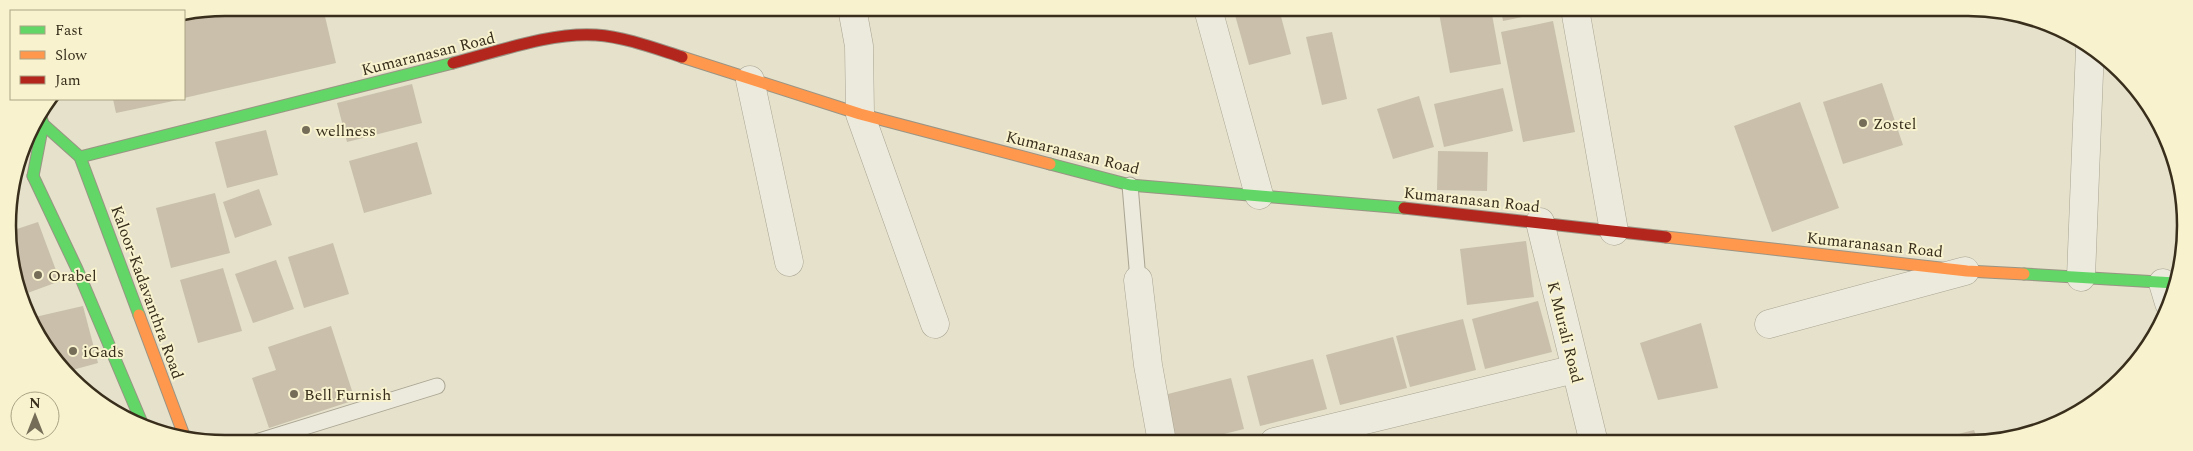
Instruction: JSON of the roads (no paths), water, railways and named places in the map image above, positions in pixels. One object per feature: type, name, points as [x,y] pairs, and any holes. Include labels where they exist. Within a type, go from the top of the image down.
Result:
[{"type":"street","points":[[854,16],[860,46],[860,114],[935,324]]},
{"type":"street","points":[[1210,16],[1259,195]]},
{"type":"street","points":[[1575,16],[1614,231]]},
{"type":"street","name":"Kumaranasan Road","points":[[80,158],[554,38],[596,35],[638,43],[860,114],[1130,185],[1259,195],[1540,222],[1967,271],[2081,277],[2167,289]]},
{"type":"street","points":[[2081,277],[2090,56]]},
{"type":"street","points":[[750,80],[789,262]]},
{"type":"street","points":[[43,122],[80,158]]},
{"type":"street","points":[[40,128],[29,178],[77,269],[139,416]]},
{"type":"street","name":"Kaloor-Kadavanthra Road","points":[[80,158],[182,430]]},
{"type":"street","name":"K Murali Road","points":[[1540,222],[1592,435]]},
{"type":"street","points":[[1769,324],[1967,271]]},
{"type":"street","points":[[1138,280],[1148,365],[1161,435]]},
{"type":"street","points":[[1303,435],[1575,369]]},
{"type":"lane","points":[[1130,185],[1138,280]]},
{"type":"lane","points":[[279,435],[437,386]]},
{"type":"place","name":"Zostel","points":[[1863,123]]},
{"type":"place","name":"wellness","points":[[306,130]]},
{"type":"place","name":"Orabel","points":[[38,275]]},
{"type":"place","name":"iGads","points":[[73,351]]},
{"type":"place","name":"Bell Furnish","points":[[294,394]]}]
